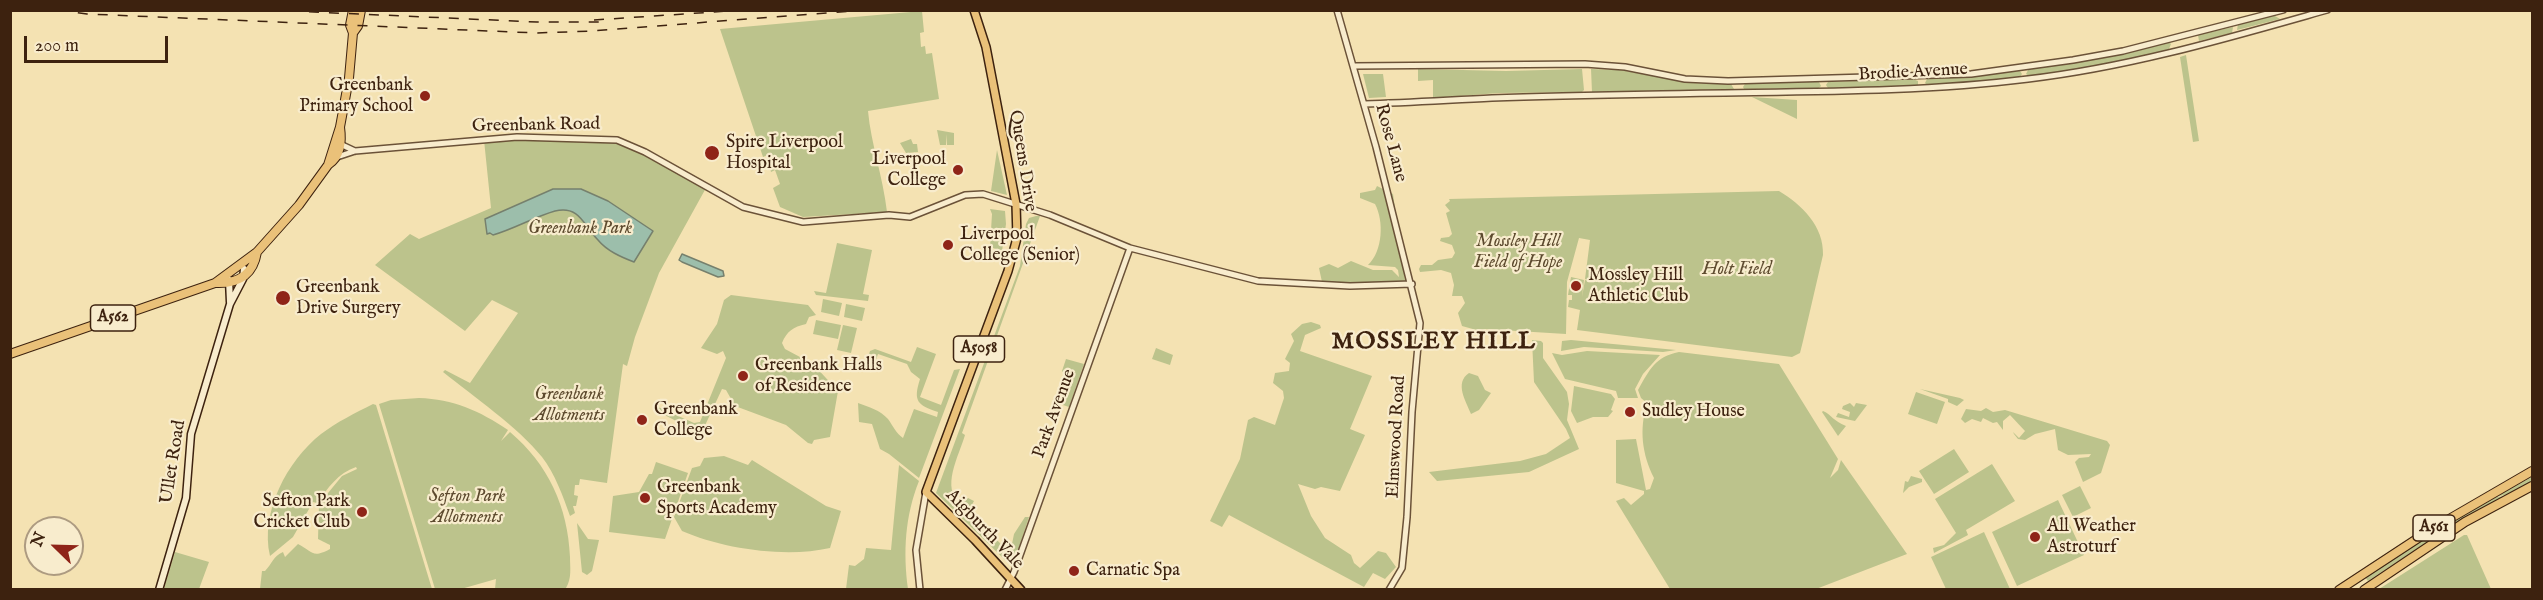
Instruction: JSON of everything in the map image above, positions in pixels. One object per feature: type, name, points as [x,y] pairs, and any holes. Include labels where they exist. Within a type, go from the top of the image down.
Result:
[{"type":"highway","name":"A562","points":[[10,354],[215,283],[257,252],[299,205],[336,157],[349,78],[353,33],[350,26],[353,10]]},
{"type":"highway","name":"A562","points":[[353,33],[358,26],[362,10]]},
{"type":"highway","name":"A562","points":[[328,165],[338,143]]},
{"type":"highway","name":"A562","points":[[215,283],[230,284],[243,279],[256,260],[257,252]]},
{"type":"highway","name":"A561","points":[[2338,590],[2432,530],[2532,471]]},
{"type":"highway","name":"A561","points":[[2364,590],[2465,522],[2532,486]]},
{"type":"main road","name":"Queens Drive","points":[[926,492],[1017,238],[1016,204],[986,47],[974,10]]},
{"type":"main road","name":"Ullet Road","points":[[159,590],[186,498],[191,434],[230,304],[243,279],[244,269]]},
{"type":"main road","name":"Ullet Road","points":[[229,273],[230,304]]},
{"type":"main road","name":"Aigburth Vale","points":[[926,492],[1021,590]]},
{"type":"street","name":"Rose Lane","points":[[1337,10],[1365,104],[1412,284]]},
{"type":"street","name":"Brodie Avenue","points":[[1354,66],[1494,67],[1585,64],[1625,67],[1685,79],[1717,81],[1971,74],[2123,51],[2283,10]]},
{"type":"street","name":"Brodie Avenue","points":[[1365,104],[1436,103],[1492,98],[1739,94],[1967,86],[2030,79],[2187,50],[2326,11]]},
{"type":"street","name":"Greenbank Road","points":[[336,157],[355,151],[517,137],[617,140],[645,152],[743,207],[803,222],[889,215],[910,217],[965,195],[988,194],[1130,248],[1272,284],[1350,286],[1412,284]]},
{"type":"street","points":[[338,143],[355,151]]},
{"type":"street","name":"Park Avenue","points":[[1005,590],[1011,579],[1130,248]]},
{"type":"street","name":"Elmswood Road","points":[[1389,590],[1402,568],[1407,517],[1412,412],[1420,322],[1412,284]]},
{"type":"street","name":"Queens Drive","points":[[920,590],[916,550],[926,492]]},
{"type":"green space","points":[[922,11],[924,32],[920,33],[921,47],[925,46],[926,54],[932,53],[939,99],[868,111],[887,212],[803,217],[780,207],[773,188],[780,184],[775,170],[771,172],[769,164],[773,163],[770,154],[763,157],[720,29]]},
{"type":"green space","points":[[2278,13],[2275,16],[2280,19],[2237,30],[2238,24]]},
{"type":"green space","points":[[2233,27],[2232,33],[2199,41],[2198,35]]},
{"type":"green space","points":[[2169,42],[2171,44],[2169,49],[2135,58],[2063,72],[2029,76],[2026,74],[2032,69],[2119,54]]},
{"type":"green space","points":[[2186,55],[2199,141],[2193,142],[2180,57]]},
{"type":"green space","points":[[1418,69],[1506,71],[1582,69],[1584,90],[1582,92],[1499,93],[1433,98],[1433,80],[1418,81]]},
{"type":"green space","points":[[1591,69],[1620,70],[1690,83],[1731,84],[1734,89],[1592,92]]},
{"type":"green space","points":[[2020,71],[2022,74],[2019,78],[1927,85],[1925,83],[1927,79]]},
{"type":"green space","points":[[1363,74],[1383,74],[1386,97],[1369,98]]},
{"type":"green space","points":[[1913,79],[1918,81],[1918,87],[1828,88],[1826,85],[1828,82]]},
{"type":"green space","points":[[1819,82],[1821,86],[1819,88],[1744,89],[1743,87],[1745,84]]},
{"type":"green space","points":[[1752,97],[1797,100],[1797,119]]},
{"type":"green space","points":[[937,130],[954,133],[954,145],[947,145],[946,134],[946,145],[940,145]]},
{"type":"green space","name":"Greenbank Park","points":[[517,137],[617,140],[706,188],[659,273],[635,337],[627,366],[623,364],[607,483],[580,479],[579,485],[575,485],[574,495],[578,496],[576,506],[573,506],[575,513],[570,516],[551,471],[542,457],[508,424],[443,372],[445,370],[470,383],[518,313],[492,300],[465,331],[375,265],[410,234],[419,239],[491,208],[484,140]]},
{"type":"green space","points":[[911,139],[913,144],[917,144],[918,152],[906,153],[900,143]]},
{"type":"green space","points":[[997,150],[1007,195],[991,191]]},
{"type":"green space","points":[[1377,186],[1393,194],[1405,280],[1408,282],[1322,282],[1319,268],[1329,264],[1338,268],[1351,261],[1373,270],[1392,270],[1399,277],[1395,267],[1368,265],[1377,252],[1381,227],[1375,204],[1360,198],[1360,193],[1375,190]]},
{"type":"green space","name":"Holt Field","points":[[1779,191],[1810,217],[1820,235],[1823,255],[1800,353],[1792,357],[1577,330],[1580,310],[1568,307],[1572,295],[1568,295],[1571,277],[1584,280],[1582,297],[1585,280],[1590,281],[1585,279],[1590,240],[1579,238],[1567,282],[1566,334],[1485,329],[1480,331],[1462,326],[1458,313],[1465,303],[1462,296],[1452,296],[1454,285],[1451,273],[1441,270],[1420,272],[1419,269],[1421,265],[1432,265],[1438,260],[1452,258],[1455,253],[1452,245],[1440,241],[1441,238],[1452,234],[1446,213],[1450,211],[1445,205],[1450,201],[1449,199]]},
{"type":"green space","points":[[990,209],[1005,211],[1006,224],[1002,251],[990,247],[992,214]]},
{"type":"green space","points":[[1040,216],[962,433],[965,435],[951,481],[955,498],[961,505],[968,498],[974,501],[969,510],[970,514],[1001,544],[1006,546],[1012,544],[1014,534],[1025,517],[1029,517],[1016,557],[1012,562],[1006,561],[936,493],[1020,266],[1026,224],[1029,218]]},
{"type":"green space","points":[[837,243],[872,250],[863,294],[869,295],[868,301],[816,295],[814,291],[826,293]]},
{"type":"green space","points":[[731,295],[808,305],[816,315],[809,317],[806,324],[791,330],[782,343],[785,349],[813,364],[838,391],[830,437],[814,440],[812,444],[808,443],[786,425],[735,406],[726,390],[722,389],[701,434],[655,410],[656,406],[694,423],[700,422],[726,358],[723,351],[717,354],[701,348],[717,324],[724,300]]},
{"type":"green space","points":[[823,299],[842,303],[839,316],[821,312]]},
{"type":"green space","points":[[846,304],[865,308],[862,321],[844,317]]},
{"type":"green space","points":[[816,320],[841,325],[838,339],[813,334]]},
{"type":"green space","points":[[1311,322],[1320,325],[1321,328],[1305,335],[1300,351],[1372,376],[1350,429],[1365,435],[1340,491],[1321,487],[1315,489],[1298,484],[1311,516],[1325,538],[1351,555],[1354,563],[1360,568],[1378,551],[1386,553],[1396,567],[1385,579],[1373,573],[1364,587],[1229,515],[1222,527],[1210,521],[1240,459],[1248,420],[1254,417],[1275,425],[1284,398],[1283,391],[1273,383],[1275,373],[1289,371],[1290,363],[1285,359],[1294,341],[1291,334],[1302,324]]},
{"type":"green space","points":[[843,325],[857,328],[851,353],[837,350]]},
{"type":"green space","points":[[1532,340],[1543,343],[1543,358],[1567,392],[1569,404],[1567,420],[1579,449],[1529,472],[1437,481],[1429,472],[1520,461],[1546,454],[1570,438],[1534,382]]},
{"type":"green space","points":[[1562,341],[1676,350],[1663,352],[1584,347],[1561,351]]},
{"type":"green space","points":[[917,347],[936,354],[920,397],[941,405],[954,370],[960,369],[919,478],[880,449],[872,424],[859,422],[858,403],[885,416],[903,438],[914,409],[937,417],[938,412],[925,407],[918,401],[917,392],[920,379],[911,372],[907,364],[878,354],[874,366],[869,369],[864,368],[870,351],[875,349],[911,362]]},
{"type":"green space","points":[[1156,348],[1173,355],[1170,365],[1152,359]]},
{"type":"green space","points":[[1587,351],[1660,355],[1643,374],[1635,389],[1638,398],[1618,398],[1616,391],[1565,379],[1552,353],[1562,355]]},
{"type":"green space","points":[[1679,352],[1779,364],[1838,459],[1830,478],[1838,470],[1841,460],[1907,554],[1816,589],[1670,589],[1616,501],[1624,498],[1631,505],[1644,494],[1644,491],[1616,483],[1616,440],[1636,439],[1646,490],[1650,489],[1654,478],[1643,442],[1643,423],[1647,403],[1641,398],[1638,390],[1654,365],[1664,357]]},
{"type":"green space","points":[[1066,359],[1084,364],[1069,407],[1063,405],[1069,378],[1062,371]]},
{"type":"green space","points":[[1469,373],[1478,376],[1485,390],[1491,393],[1479,410],[1471,414],[1462,387],[1462,382]]},
{"type":"green space","points":[[1574,386],[1611,394],[1615,399],[1611,410],[1613,411],[1608,417],[1593,417],[1577,423],[1571,411]]},
{"type":"green space","points":[[1920,389],[1964,400],[1957,406],[1948,402],[1948,399]]},
{"type":"green space","points":[[1916,392],[1945,402],[1937,424],[1908,414]]},
{"type":"green space","name":"Sefton Park Allotments","points":[[419,398],[466,407],[487,417],[508,430],[501,441],[510,432],[535,458],[554,488],[565,521],[570,569],[566,588],[495,589],[496,579],[461,589],[435,589],[379,404],[391,400]]},
{"type":"green space","points":[[1850,403],[1854,407],[1856,403],[1867,405],[1855,421],[1836,417],[1838,413],[1849,417],[1850,412],[1842,409]]},
{"type":"green space","points":[[373,404],[376,405],[432,589],[260,589],[262,571],[265,571],[283,552],[285,557],[298,544],[316,554],[330,549],[330,545],[318,539],[319,504],[342,476],[357,469],[356,467],[339,477],[317,503],[313,502],[293,537],[270,556],[269,522],[273,505],[287,473],[309,445],[333,426]]},
{"type":"green space","points":[[1986,408],[1993,412],[2005,410],[2107,441],[2110,445],[2101,473],[2083,482],[2075,462],[2091,454],[2068,455],[2058,450],[2055,429],[2035,434],[2025,440],[2018,439],[2014,434],[2013,432],[2019,438],[2025,431],[2010,415],[2003,421],[2003,430],[1997,422],[1993,423],[1983,418],[1981,422],[1972,419],[1965,423],[1961,419],[1966,409],[1981,411]]},
{"type":"green space","points":[[1822,412],[1846,426],[1838,436]]},
{"type":"green space","points":[[1954,449],[1969,472],[1934,494],[1919,471]]},
{"type":"green space","points":[[724,456],[748,465],[752,460],[826,506],[841,511],[830,548],[794,552],[755,550],[716,543],[682,531],[674,517],[692,468],[700,466],[704,458]]},
{"type":"green space","name":"Greenbank Sports Academy","points":[[656,462],[688,473],[665,539],[609,532],[613,496],[639,492],[649,474],[652,474]]},
{"type":"green space","points":[[1992,464],[2015,501],[1966,530],[1968,535],[1934,553],[1933,548],[1944,545],[1956,533],[1935,499]]},
{"type":"green space","points":[[899,465],[919,481],[906,534],[908,589],[846,589],[849,565],[855,566],[864,559],[866,548],[891,550]]},
{"type":"green space","points":[[1911,476],[1922,479],[1922,482],[1909,487],[1903,493],[1905,481],[1908,482]]},
{"type":"green space","points":[[2532,477],[2532,482],[2509,494],[2495,497]]},
{"type":"green space","points":[[2080,486],[2091,508],[2073,517],[2062,495]]},
{"type":"green space","points":[[2505,496],[2468,515],[2368,581],[2364,576],[2490,498]]},
{"type":"green space","name":"All Weather Astroturf","points":[[2058,500],[2084,555],[2017,586],[1992,532]]},
{"type":"green space","points":[[577,523],[588,539],[599,540],[592,571],[587,575],[582,572]]},
{"type":"green space","points":[[1984,532],[2010,589],[1946,589],[1931,557]]},
{"type":"green space","points":[[2467,535],[2491,589],[2379,589]]},
{"type":"green space","points":[[175,552],[209,562],[199,589],[164,589]]},
{"type":"shaded area","points":[[553,189],[581,189],[608,201],[653,231],[634,262],[619,256],[602,244],[581,218],[570,211],[555,211],[493,235],[487,234],[485,219]]},
{"type":"shaded area","points":[[682,254],[723,271],[724,276],[718,277],[682,262],[679,260]]},
{"type":"railway","points":[[58,10],[87,14],[537,33],[865,10]]},
{"type":"railway","points":[[269,10],[537,22],[601,22]]},
{"type":"railway","points":[[594,20],[744,10]]},
{"type":"place","name":"Greenbank Primary School","points":[[425,96]]},
{"type":"place","name":"Spire Liverpool Hospital","points":[[712,153]]},
{"type":"place","name":"Liverpool College","points":[[958,170]]},
{"type":"place","name":"Liverpool College (Senior)","points":[[948,245]]},
{"type":"place","name":"Mossley Hill Athletic Club","points":[[1576,286]]},
{"type":"place","name":"Greenbank Drive Surgery","points":[[283,298]]},
{"type":"place","name":"Greenbank Halls of Residence","points":[[743,376]]},
{"type":"place","name":"Sudley House","points":[[1630,412]]},
{"type":"place","name":"Greenbank College","points":[[642,420]]},
{"type":"place","name":"Greenbank Sports Academy","points":[[645,498]]},
{"type":"place","name":"Sefton Park Cricket Club","points":[[362,512]]},
{"type":"place","name":"All Weather Astroturf","points":[[2035,537]]},
{"type":"place","name":"Carnatic Spa","points":[[1074,571]]},
{"type":"district","name":"MOSSLEY HILL","points":[[1434,343]]},
{"type":"park label","name":"Mossley Hill Field of Hope","points":[[1518,252]]},
{"type":"park label","name":"Greenbank Allotments","points":[[569,405]]}]
